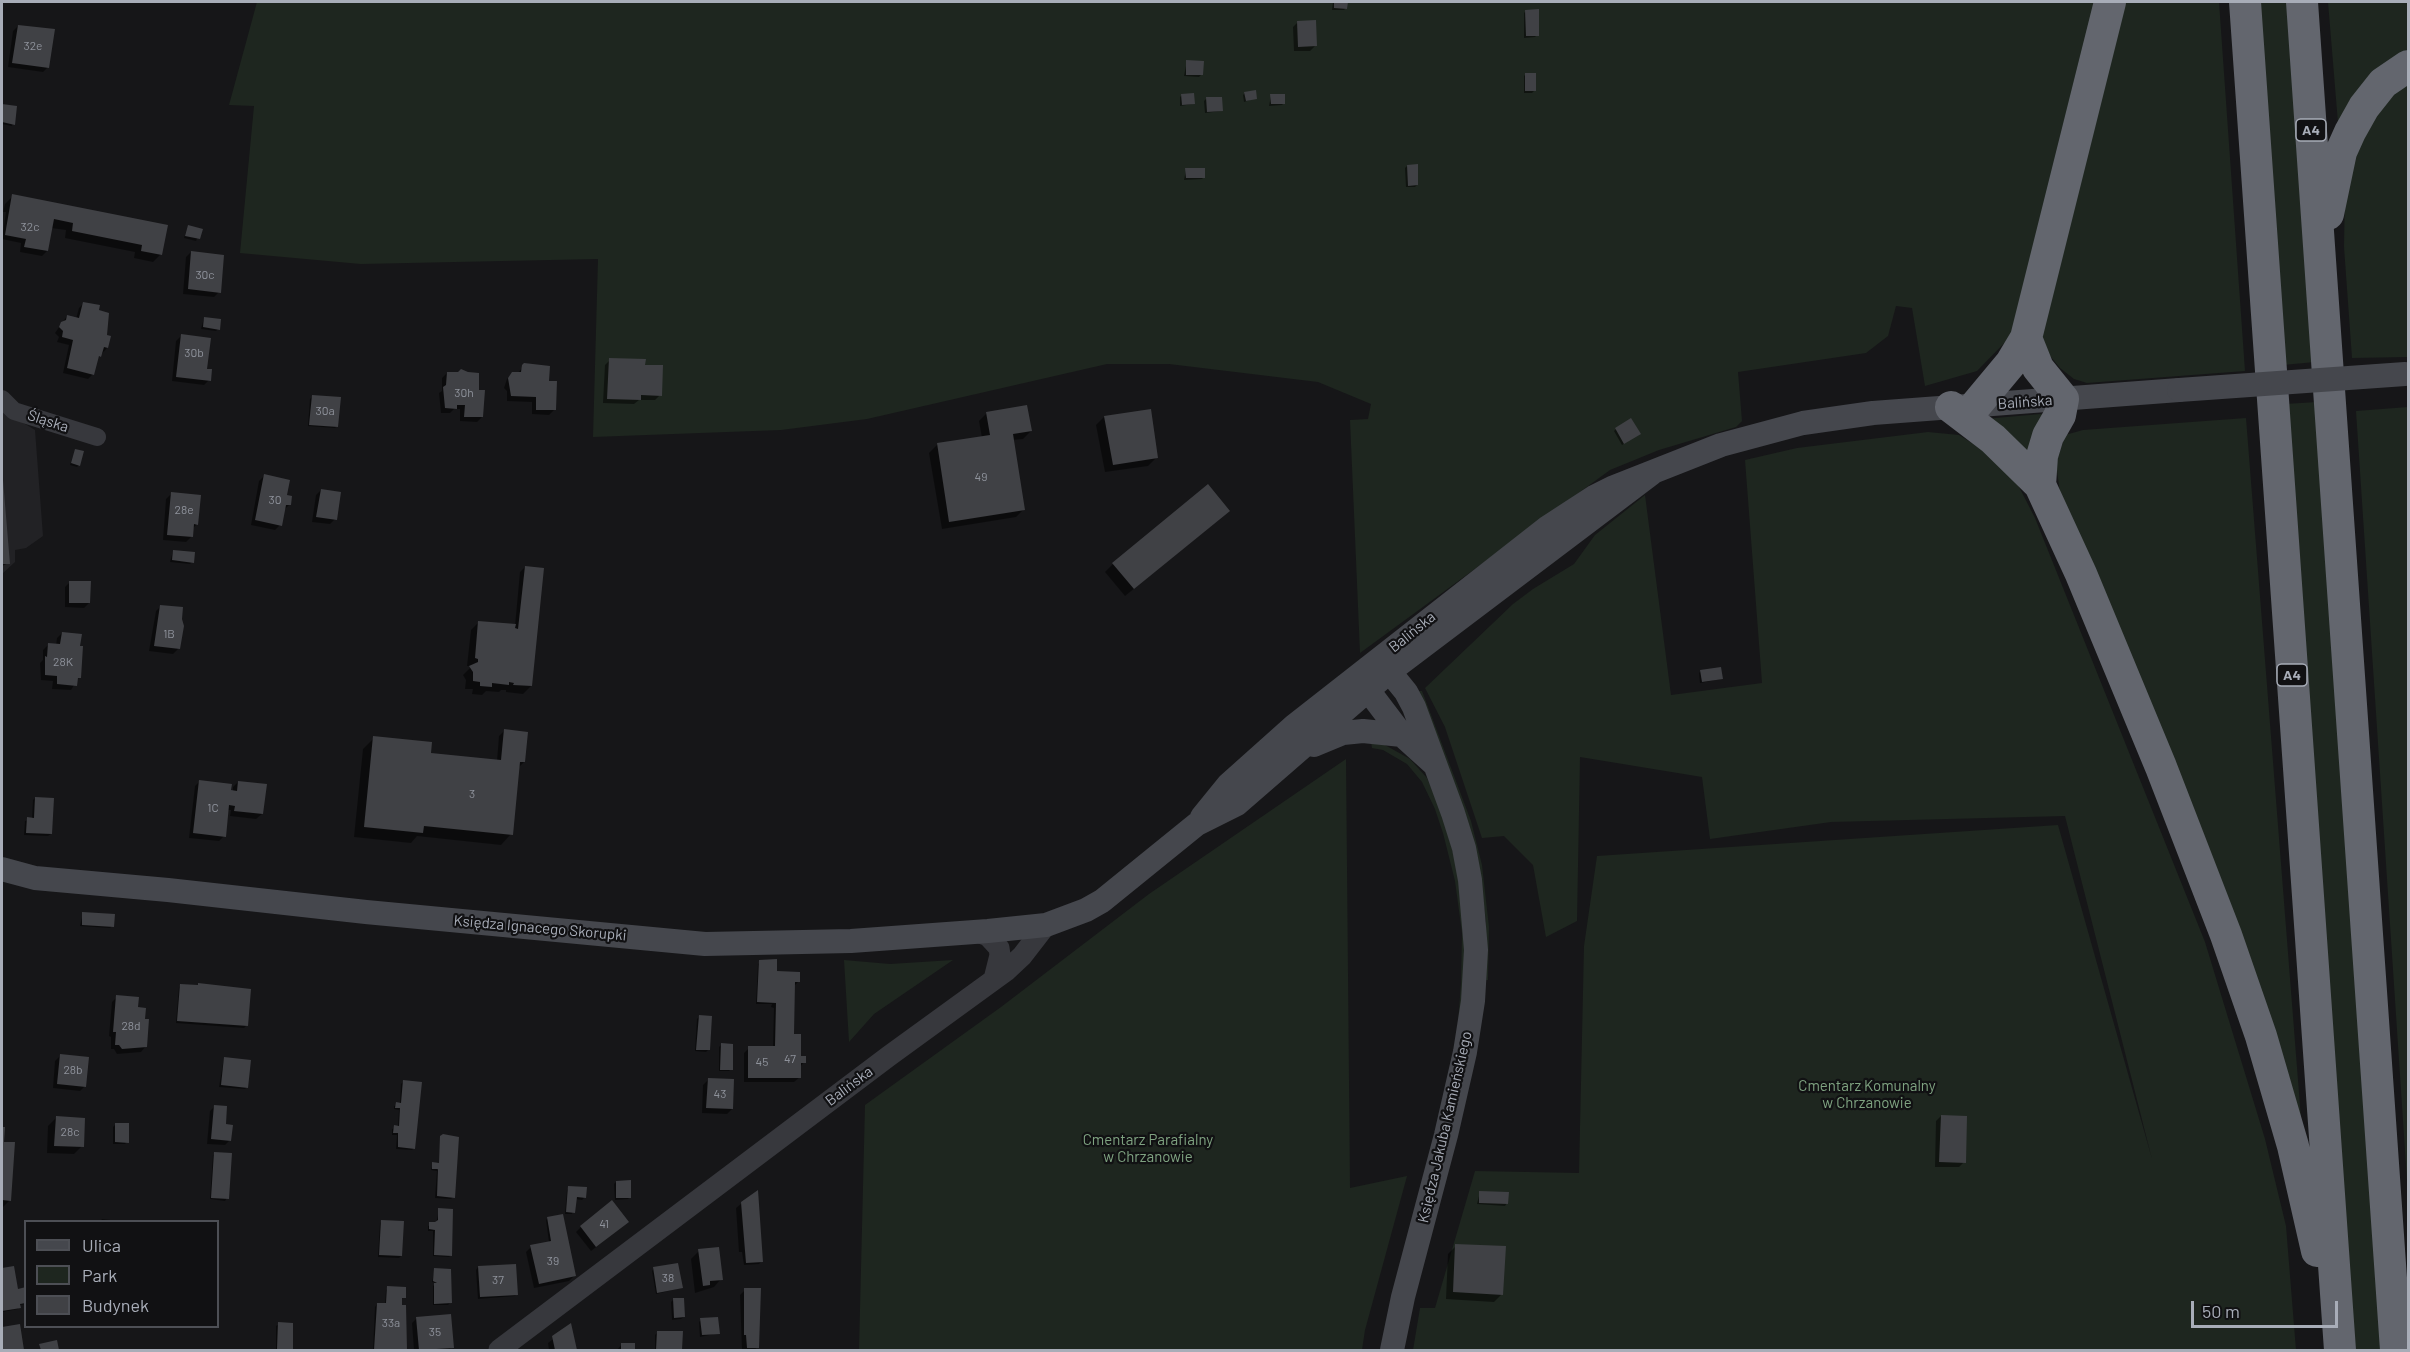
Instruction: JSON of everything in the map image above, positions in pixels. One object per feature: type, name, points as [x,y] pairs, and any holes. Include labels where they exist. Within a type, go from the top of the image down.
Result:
[{"type":"highway","points":[[2110,2],[2026,338],[2011,363],[1964,406],[1992,439],[2040,485],[2081,574],[2156,756],[2226,935],[2261,1036],[2293,1146],[2339,1350]]},
{"type":"highway","name":"A4","points":[[2245,2],[2339,1350]]},
{"type":"highway","name":"A4","points":[[2302,2],[2396,1350]]},
{"type":"highway","points":[[2320,260],[2335,176],[2345,142],[2364,106],[2383,83],[2409,66]]},
{"type":"highway","points":[[2026,338],[2038,368],[2063,399],[2060,415],[2048,436],[2042,456],[2040,485]]},
{"type":"main road","name":"Balińska","points":[[1046,925],[1086,910],[1102,901],[1197,824],[1228,785],[1294,726],[1362,683],[1384,665],[1511,578],[1651,474],[1722,446],[1803,423],[1873,413],[2407,374]]},
{"type":"main road","name":"Księdza Jakuba Kamieńskiego","points":[[1384,665],[1406,692],[1414,708],[1453,813],[1468,869],[1474,920],[1475,978],[1458,1084],[1403,1297],[1392,1350]]},
{"type":"main road","name":"Balińska","points":[[1197,824],[1238,804],[1296,754],[1362,683]]},
{"type":"main road","name":"Księdza Jakuba Kamieńskiego","points":[[1362,683],[1402,735],[1433,763]]},
{"type":"main road","points":[[1296,754],[1325,739],[1344,733],[1402,735]]},
{"type":"main road","name":"Księdza Ignacego Skorupki","points":[[2,869],[35,878],[705,944],[851,941],[1046,925]]},
{"type":"main road","name":"Księdza Ignacego Skorupki","points":[[2,883],[35,878]]},
{"type":"street","name":"Śląska","points":[[2,399],[14,411],[97,437]]},
{"type":"street","name":"Balińska","points":[[499,1350],[888,1056],[994,979],[1022,956],[1046,925]]},
{"type":"street","points":[[977,932],[988,936],[999,948],[994,979]]},
{"type":"shaded area","points":[[2,410],[35,430],[43,536],[26,548],[15,550],[15,562],[2,574]]},
{"type":"green space","points":[[257,2],[2096,2],[2016,331],[1977,371],[1925,386],[1912,308],[1896,306],[1888,336],[1866,353],[1738,372],[1742,421],[1736,427],[1659,450],[1610,470],[1360,653],[1350,420],[1368,419],[1371,404],[1318,382],[1169,364],[1107,364],[867,419],[781,430],[593,437],[598,259],[361,264],[240,253],[254,106],[229,105]]},
{"type":"green space","points":[[2119,2],[2219,2],[2245,371],[2087,383],[2074,379],[2060,368],[2046,351],[2038,332]]},
{"type":"green space","points":[[2259,2],[2290,2],[2315,362],[2283,365]]},
{"type":"green space","points":[[2328,2],[2408,2],[2408,49],[2378,73],[2338,123]]},
{"type":"green space","points":[[2408,82],[2408,357],[2352,358],[2344,247],[2345,190],[2362,136],[2378,110],[2397,89]]},
{"type":"green space","points":[[2317,402],[2387,1350],[2354,1350],[2285,404]]},
{"type":"green space","points":[[2408,407],[2408,1196],[2356,411]]},
{"type":"green space","points":[[2052,413],[2032,459],[1984,419]]},
{"type":"green space","points":[[2246,418],[2302,1131],[2062,507],[2056,464],[2065,435],[2083,430]]},
{"type":"green space","name":"Cmentarz Komunalny w Chrzanowie","points":[[1928,432],[1959,435],[1986,452],[2015,479],[2035,518],[2205,942],[2265,1139],[2286,1226],[2296,1350],[1413,1350],[1420,1308],[1435,1308],[1475,1171],[1579,1173],[1584,946],[1597,856],[2058,825],[2152,1159],[2065,816],[1831,822],[1710,839],[1702,777],[1580,757],[1577,921],[1546,937],[1533,865],[1504,836],[1482,838],[1445,727],[1425,688],[1513,604],[1574,564],[1595,535],[1645,495],[1671,695],[1762,683],[1745,460],[1797,448]]},
{"type":"green space","points":[[1417,691],[1422,691],[1471,821],[1482,865],[1489,927],[1488,980],[1485,980],[1486,922],[1477,856]]},
{"type":"green space","points":[[1371,742],[1385,745],[1410,759],[1427,778],[1440,807],[1461,880],[1467,983],[1457,1036],[1462,933],[1455,881],[1443,833],[1422,782],[1407,764],[1383,750],[1372,748]]},
{"type":"green space","name":"Cmentarz Parafialny w Chrzanowie","points":[[1346,759],[1350,1188],[1407,1176],[1365,1330],[1362,1350],[859,1350],[865,1105],[1001,1007],[1149,894]]},
{"type":"green space","points":[[844,960],[890,964],[953,960],[874,1014],[849,1042]]},
{"type":"building","points":[[1334,2],[1348,2],[1347,9],[1334,8]]},
{"type":"building","points":[[1539,9],[1539,36],[1526,36],[1525,10]]},
{"type":"building","points":[[1316,20],[1317,46],[1298,47],[1297,21]]},
{"type":"building","points":[[18,25],[55,29],[49,68],[12,63]]},
{"type":"building","points":[[1186,60],[1204,61],[1203,75],[1186,75]]},
{"type":"building","points":[[1525,73],[1536,73],[1536,91],[1525,91]]},
{"type":"building","points":[[1256,90],[1257,99],[1246,101],[1244,92]]},
{"type":"building","points":[[1194,93],[1195,104],[1182,105],[1181,94]]},
{"type":"building","points":[[1270,94],[1285,94],[1285,104],[1271,104]]},
{"type":"building","points":[[1206,97],[1222,97],[1223,111],[1207,112]]},
{"type":"building","points":[[2,104],[17,106],[15,125],[2,122]]},
{"type":"building","points":[[1418,164],[1418,185],[1408,186],[1407,165]]},
{"type":"building","points":[[1185,168],[1205,168],[1205,178],[1186,178]]},
{"type":"building","points":[[12,194],[168,225],[162,255],[141,251],[142,245],[72,231],[73,223],[54,219],[48,251],[24,247],[26,239],[5,235]]},
{"type":"building","points":[[188,225],[203,229],[200,239],[185,236]]},
{"type":"building","points":[[191,251],[224,255],[221,293],[188,289]]},
{"type":"building","points":[[83,302],[100,305],[99,310],[109,313],[107,335],[111,336],[108,348],[104,347],[101,357],[99,356],[94,375],[67,368],[73,340],[62,337],[63,331],[59,327],[61,322],[66,320],[67,315],[79,318]]},
{"type":"building","points":[[204,317],[221,319],[220,330],[203,327]]},
{"type":"building","points":[[181,334],[211,338],[207,369],[212,369],[211,381],[176,377]]},
{"type":"building","points":[[609,358],[646,359],[645,365],[663,365],[662,396],[641,395],[641,400],[607,399]]},
{"type":"building","points":[[524,363],[550,366],[549,381],[557,381],[556,410],[536,410],[536,397],[511,396],[508,378],[512,372],[521,372]]},
{"type":"building","points":[[461,369],[479,373],[479,390],[485,390],[483,417],[464,417],[465,405],[457,405],[457,409],[445,408],[443,387],[446,385],[447,372],[458,372]]},
{"type":"building","points":[[312,395],[341,397],[338,427],[309,425]]},
{"type":"building","points":[[1027,405],[1032,431],[1013,434],[1025,510],[949,522],[937,443],[990,435],[986,412]]},
{"type":"building","points":[[1151,409],[1158,458],[1113,465],[1104,416]]},
{"type":"building","points":[[1631,418],[1641,434],[1624,444],[1615,428]]},
{"type":"building","points":[[75,449],[84,451],[80,466],[71,463]]},
{"type":"building","points":[[264,474],[290,480],[287,495],[292,496],[291,505],[286,505],[282,526],[255,520]]},
{"type":"building","points":[[3,480],[10,564],[2,564]]},
{"type":"building","points":[[1208,484],[1230,511],[1134,589],[1112,563]]},
{"type":"building","points":[[321,489],[341,492],[337,520],[316,517]]},
{"type":"building","points":[[171,492],[201,495],[198,525],[194,524],[193,537],[167,535]]},
{"type":"building","points":[[173,550],[195,552],[194,563],[172,560]]},
{"type":"building","points":[[525,566],[544,568],[532,686],[513,685],[514,683],[509,682],[509,685],[492,683],[492,687],[480,686],[480,682],[473,681],[473,672],[469,666],[478,662],[475,658],[478,621],[516,624],[515,628],[518,629]]},
{"type":"building","points":[[69,581],[91,581],[90,603],[69,603]]},
{"type":"building","points":[[160,605],[183,607],[184,626],[180,649],[154,646]]},
{"type":"building","points":[[62,632],[82,634],[81,678],[78,678],[77,686],[57,684],[57,676],[45,675],[48,643],[60,644]]},
{"type":"building","points":[[1721,667],[1723,679],[1702,682],[1700,670]]},
{"type":"building","points":[[504,729],[528,732],[525,762],[520,762],[513,835],[424,826],[423,833],[364,827],[373,736],[432,742],[431,753],[501,760]]},
{"type":"building","points":[[199,780],[232,784],[231,790],[237,791],[238,781],[267,784],[263,814],[234,811],[235,806],[229,805],[226,837],[193,833]]},
{"type":"building","points":[[35,797],[54,798],[52,834],[26,833],[27,817],[34,818]]},
{"type":"building","points":[[82,912],[115,914],[114,927],[82,925]]},
{"type":"building","points":[[777,959],[777,971],[800,972],[800,982],[795,982],[794,1034],[801,1034],[801,1056],[806,1056],[806,1063],[801,1063],[801,1078],[748,1078],[748,1046],[775,1046],[776,1003],[757,1002],[759,960]]},
{"type":"building","points":[[198,983],[251,989],[248,1026],[177,1021],[180,984],[198,985]]},
{"type":"building","points":[[116,995],[139,997],[138,1007],[146,1008],[145,1019],[149,1019],[147,1047],[122,1049],[119,1045],[115,1045],[116,1032],[113,1032]]},
{"type":"building","points":[[699,1015],[712,1016],[710,1050],[696,1050]]},
{"type":"building","points":[[721,1043],[733,1044],[733,1070],[720,1070]]},
{"type":"building","points":[[60,1054],[89,1057],[86,1087],[57,1084]]},
{"type":"building","points":[[224,1057],[251,1060],[248,1088],[221,1085]]},
{"type":"building","points":[[708,1078],[734,1079],[733,1109],[706,1108]]},
{"type":"building","points":[[403,1080],[422,1082],[415,1149],[398,1147],[398,1133],[393,1133],[394,1125],[399,1126],[400,1108],[395,1108],[396,1102],[401,1103]]},
{"type":"building","points":[[214,1105],[227,1106],[226,1124],[233,1125],[231,1141],[211,1139]]},
{"type":"building","points":[[1941,1115],[1967,1116],[1966,1163],[1939,1162]]},
{"type":"building","points":[[56,1116],[85,1118],[84,1147],[54,1146]]},
{"type":"building","points":[[115,1123],[129,1123],[129,1143],[115,1142]]},
{"type":"building","points":[[2,1127],[5,1127],[4,1142],[15,1142],[11,1201],[2,1200]]},
{"type":"building","points":[[443,1134],[459,1137],[455,1198],[437,1196],[438,1169],[432,1169],[432,1162],[439,1163],[440,1136]]},
{"type":"building","points":[[214,1152],[232,1153],[229,1199],[211,1198]]},
{"type":"building","points":[[631,1180],[631,1198],[616,1198],[616,1181]]},
{"type":"building","points":[[568,1186],[587,1187],[586,1198],[577,1197],[575,1213],[566,1212]]},
{"type":"building","points":[[758,1190],[763,1262],[746,1263],[741,1202]]},
{"type":"building","points":[[1479,1191],[1509,1192],[1508,1204],[1479,1203]]},
{"type":"building","points":[[612,1200],[629,1222],[596,1247],[580,1226]]},
{"type":"building","points":[[438,1208],[453,1209],[452,1256],[434,1255],[435,1230],[429,1229],[429,1222],[438,1220]]},
{"type":"building","points":[[563,1214],[576,1276],[539,1284],[530,1245],[551,1241],[547,1217]]},
{"type":"building","points":[[381,1220],[404,1221],[402,1256],[379,1255]]},
{"type":"building","points":[[1455,1244],[1506,1246],[1503,1295],[1453,1292]]},
{"type":"building","points":[[719,1247],[723,1280],[710,1281],[710,1285],[703,1286],[698,1249]]},
{"type":"building","points":[[678,1263],[683,1288],[657,1293],[653,1267]]},
{"type":"building","points":[[516,1264],[518,1295],[480,1297],[478,1266]]},
{"type":"building","points":[[14,1266],[18,1289],[24,1288],[24,1303],[20,1304],[21,1308],[2,1311],[2,1268]]},
{"type":"building","points":[[434,1268],[451,1269],[452,1303],[434,1304],[434,1283],[437,1283],[433,1281]]},
{"type":"building","points":[[387,1286],[406,1287],[406,1298],[402,1298],[402,1305],[406,1305],[407,1350],[374,1350],[377,1303],[386,1303]]},
{"type":"building","points":[[744,1288],[761,1288],[759,1348],[747,1348],[746,1335],[744,1335]]},
{"type":"building","points":[[673,1298],[684,1298],[685,1317],[674,1318]]},
{"type":"building","points":[[451,1314],[454,1348],[419,1350],[416,1317]]},
{"type":"building","points":[[718,1317],[720,1334],[702,1335],[700,1318]]},
{"type":"building","points":[[278,1322],[293,1323],[293,1350],[277,1349]]},
{"type":"building","points":[[571,1323],[577,1350],[555,1350],[552,1336]]},
{"type":"building","points":[[20,1324],[24,1350],[2,1350],[2,1327]]},
{"type":"building","points":[[657,1331],[683,1331],[682,1350],[656,1350]]},
{"type":"building","points":[[57,1340],[59,1350],[41,1350],[39,1344]]},
{"type":"building","points":[[621,1343],[635,1343],[635,1350],[621,1350]]}]
